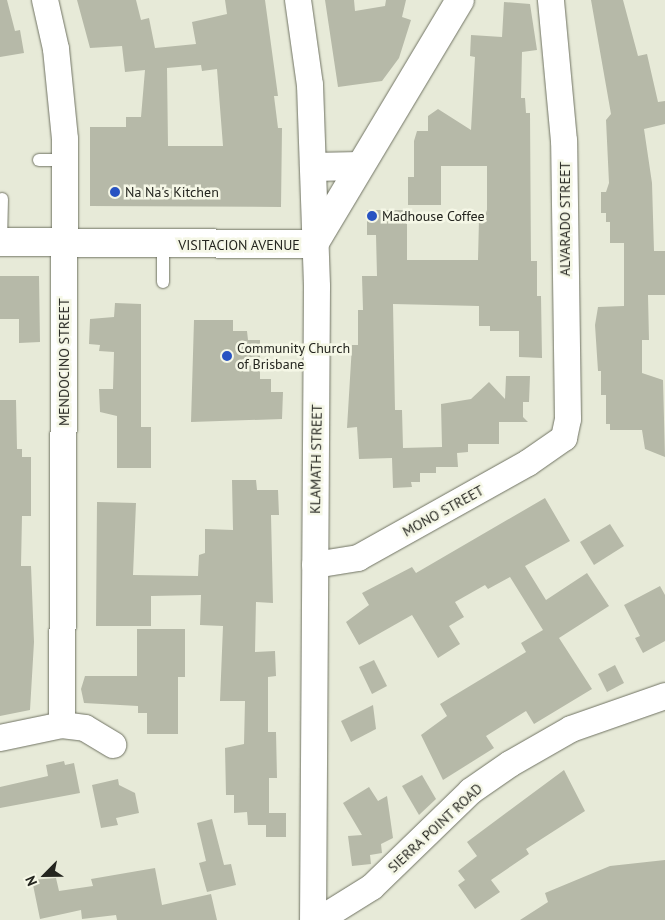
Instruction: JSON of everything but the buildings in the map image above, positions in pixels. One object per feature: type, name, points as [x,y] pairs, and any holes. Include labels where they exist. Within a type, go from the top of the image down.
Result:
[{"type":"street","name":"MENDOCINO STREET","points":[[45,0],[61,86],[66,160],[62,726]]},
{"type":"street","name":"KLAMATH STREET","points":[[298,0],[310,85],[314,167],[315,565],[312,920]]},
{"type":"street","name":"VISITACION AVENUE","points":[[1,242],[65,244],[314,244],[460,0]]},
{"type":"street","name":"ALVARADO STREET","points":[[551,1],[564,141],[568,419],[564,438]]},
{"type":"street","points":[[314,167],[360,166]]},
{"type":"street","name":"MONO STREET","points":[[315,565],[358,558],[528,463],[564,438]]},
{"type":"street","name":"SIERRA POINT ROAD","points":[[319,920],[372,887],[465,796],[510,764],[571,729],[665,696]]},
{"type":"street","points":[[0,738],[62,726],[84,728],[113,744]]},
{"type":"lane","points":[[39,160],[66,160]]},
{"type":"lane","points":[[1,242],[2,199]]},
{"type":"lane","points":[[162,282],[163,244]]},
{"type":"place","name":"Na Na's Kitchen","points":[[115,192]]},
{"type":"place","name":"Madhouse Coffee","points":[[372,216]]},
{"type":"place","name":"Community Church of Brisbane","points":[[227,356]]}]
